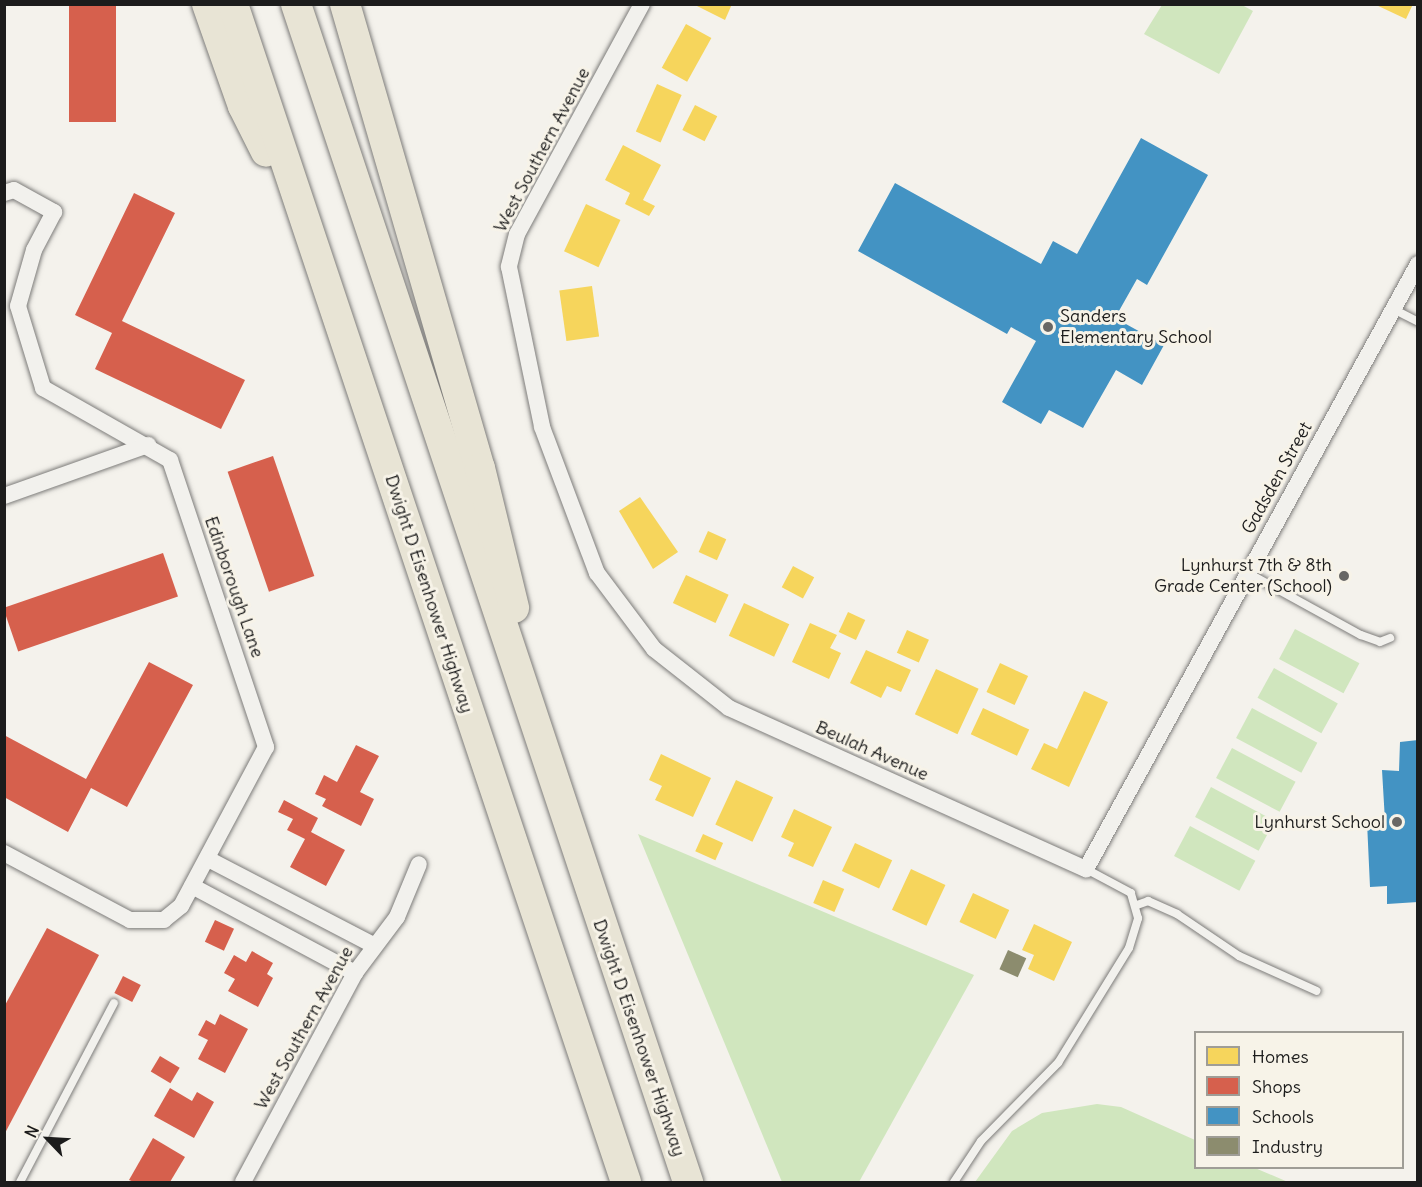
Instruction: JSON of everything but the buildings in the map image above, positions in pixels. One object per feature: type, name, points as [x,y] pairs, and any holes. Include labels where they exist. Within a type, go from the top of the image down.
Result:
[{"type":"highway","points":[[207,4],[243,106],[310,239]]},
{"type":"highway","name":"Dwight D Eisenhower Highway","points":[[233,4],[626,1182]]},
{"type":"highway","name":"Dwight D Eisenhower Highway","points":[[296,4],[548,770],[688,1182]]},
{"type":"highway","points":[[345,4],[480,468],[548,770]]},
{"type":"street","name":"West Southern Avenue","points":[[642,4],[518,234],[509,267],[542,427],[576,528],[607,589],[654,649]]},
{"type":"street","name":"Edinborough Lane","points":[[4,193],[14,190],[54,212],[34,250],[18,306],[43,388],[148,445],[170,460],[264,738],[264,754],[208,859],[192,886],[168,918],[142,924],[4,852]]},
{"type":"street","name":"Gadsden Street","points":[[1086,869],[1418,264]]},
{"type":"street","points":[[4,496],[148,445]]},
{"type":"street","name":"Beulah Avenue","points":[[654,649],[729,708],[1086,869]]},
{"type":"street","points":[[208,859],[373,945]]},
{"type":"street","name":"West Southern Avenue","points":[[243,1182],[354,973],[373,945],[397,917],[419,864]]},
{"type":"street","points":[[192,886],[354,973]]},
{"type":"lane","points":[[1393,309],[1418,322]]},
{"type":"lane","points":[[1248,573],[1361,635],[1380,642],[1390,638]]},
{"type":"lane","points":[[954,1182],[981,1141],[1058,1063],[1095,1009],[1135,934],[1137,905],[1122,886],[1086,869]]},
{"type":"lane","points":[[1137,905],[1148,901],[1177,914],[1239,956],[1317,991]]},
{"type":"lane","points":[[20,1182],[114,1003]]},
{"type":"green space","points":[[1162,5],[1242,5],[1253,11],[1219,74],[1144,34]]},
{"type":"green space","points":[[1295,629],[1359,663],[1343,693],[1279,659]]},
{"type":"green space","points":[[1274,668],[1338,703],[1321,733],[1258,698]]},
{"type":"green space","points":[[1252,708],[1317,743],[1301,773],[1236,738]]},
{"type":"green space","points":[[1232,748],[1296,782],[1280,812],[1216,778]]},
{"type":"green space","points":[[1211,787],[1275,821],[1259,851],[1195,817]]},
{"type":"green space","points":[[1190,826],[1255,861],[1239,891],[1174,856]]},
{"type":"green space","points":[[638,834],[974,975],[859,1182],[782,1182]]},
{"type":"green space","points":[[1097,1104],[1121,1107],[1194,1140],[1194,1169],[1257,1169],[1288,1182],[975,1182],[1012,1131],[1042,1113]]},
{"type":"place","name":"Sanders Elementary School","points":[[1048,327]]},
{"type":"place","name":"Lynhurst 7th & 8th Grade Center (School)","points":[[1344,576]]},
{"type":"place","name":"Lynhurst School","points":[[1397,822]]}]
